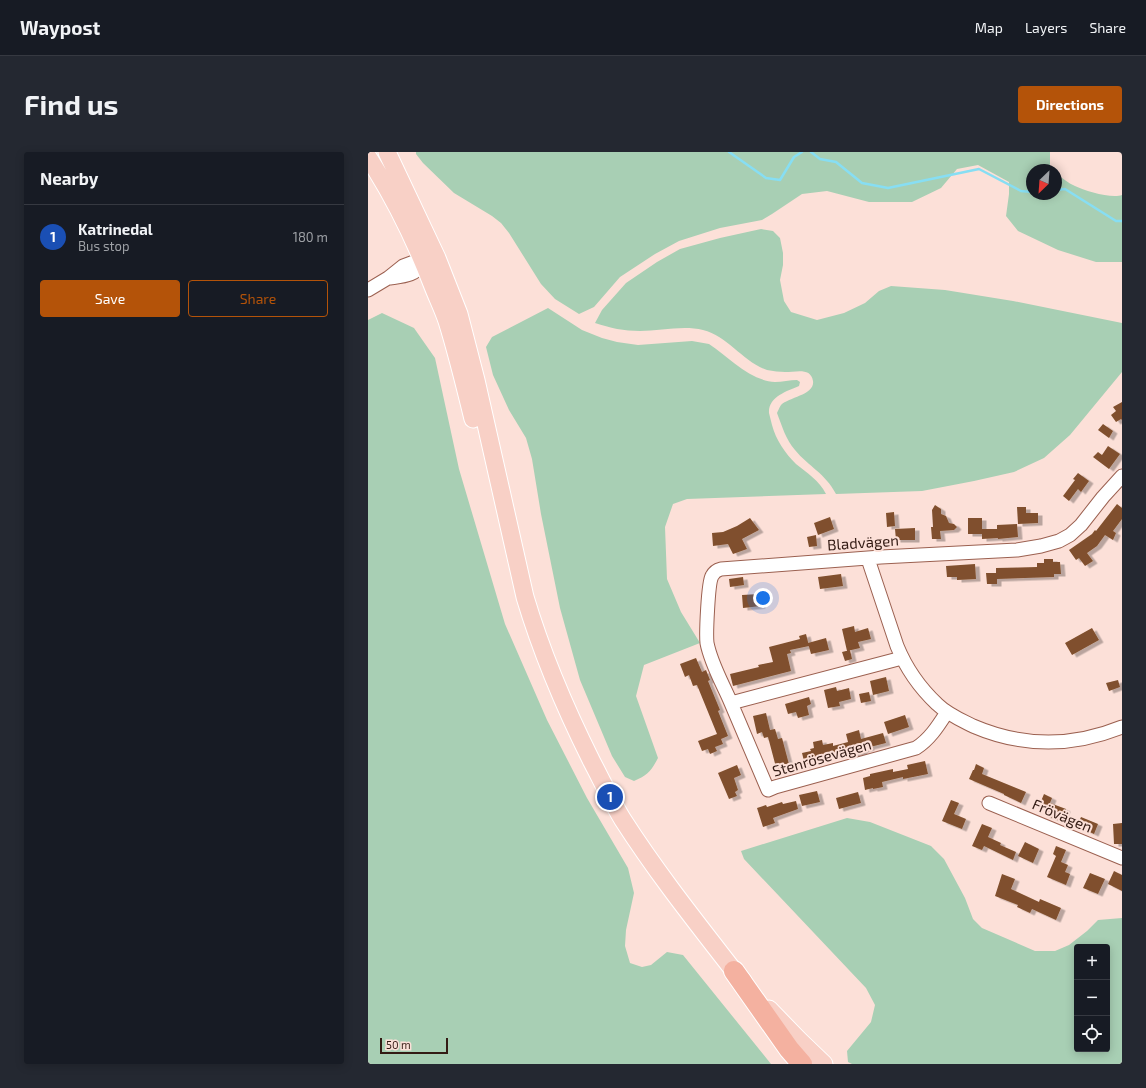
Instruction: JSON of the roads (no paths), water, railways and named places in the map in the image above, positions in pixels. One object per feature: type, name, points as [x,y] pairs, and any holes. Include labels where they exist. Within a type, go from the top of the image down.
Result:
[{"type":"highway","points":[[734,971],[789,1049],[802,1064]]},
{"type":"main road","points":[[387,152],[430,261]]},
{"type":"main road","points":[[368,157],[384,182],[407,226],[430,261],[459,314],[476,380],[524,597],[534,628],[562,698],[583,743],[622,819],[664,881],[734,971],[779,1020],[824,1064]]},
{"type":"street","points":[[368,290],[388,278],[412,274],[430,261]]},
{"type":"street","name":"Bladvägen","points":[[731,703],[711,656],[707,642],[710,581],[714,573],[722,569],[1017,550],[1041,546],[1059,541],[1070,535],[1081,525],[1122,476]]},
{"type":"street","points":[[868,559],[902,658],[927,694],[947,712],[982,730],[1012,739],[1029,742],[1071,740],[1099,735],[1122,727]]},
{"type":"street","points":[[731,703],[902,658]]},
{"type":"street","name":"Stenrösevägen","points":[[731,703],[768,790],[916,748],[930,737],[947,712]]},
{"type":"street","name":"Frövägen","points":[[989,803],[1122,858]]},
{"type":"waterway","points":[[729,152],[766,178],[780,180],[794,157],[802,152]]},
{"type":"waterway","points":[[811,152],[820,159],[836,162],[862,183],[888,188],[979,169],[1021,191],[1026,191]]},
{"type":"waterway","points":[[1062,189],[1065,189],[1116,221],[1122,221]]},
{"type":"place","name":"Katrinedal","points":[[610,797]]}]
